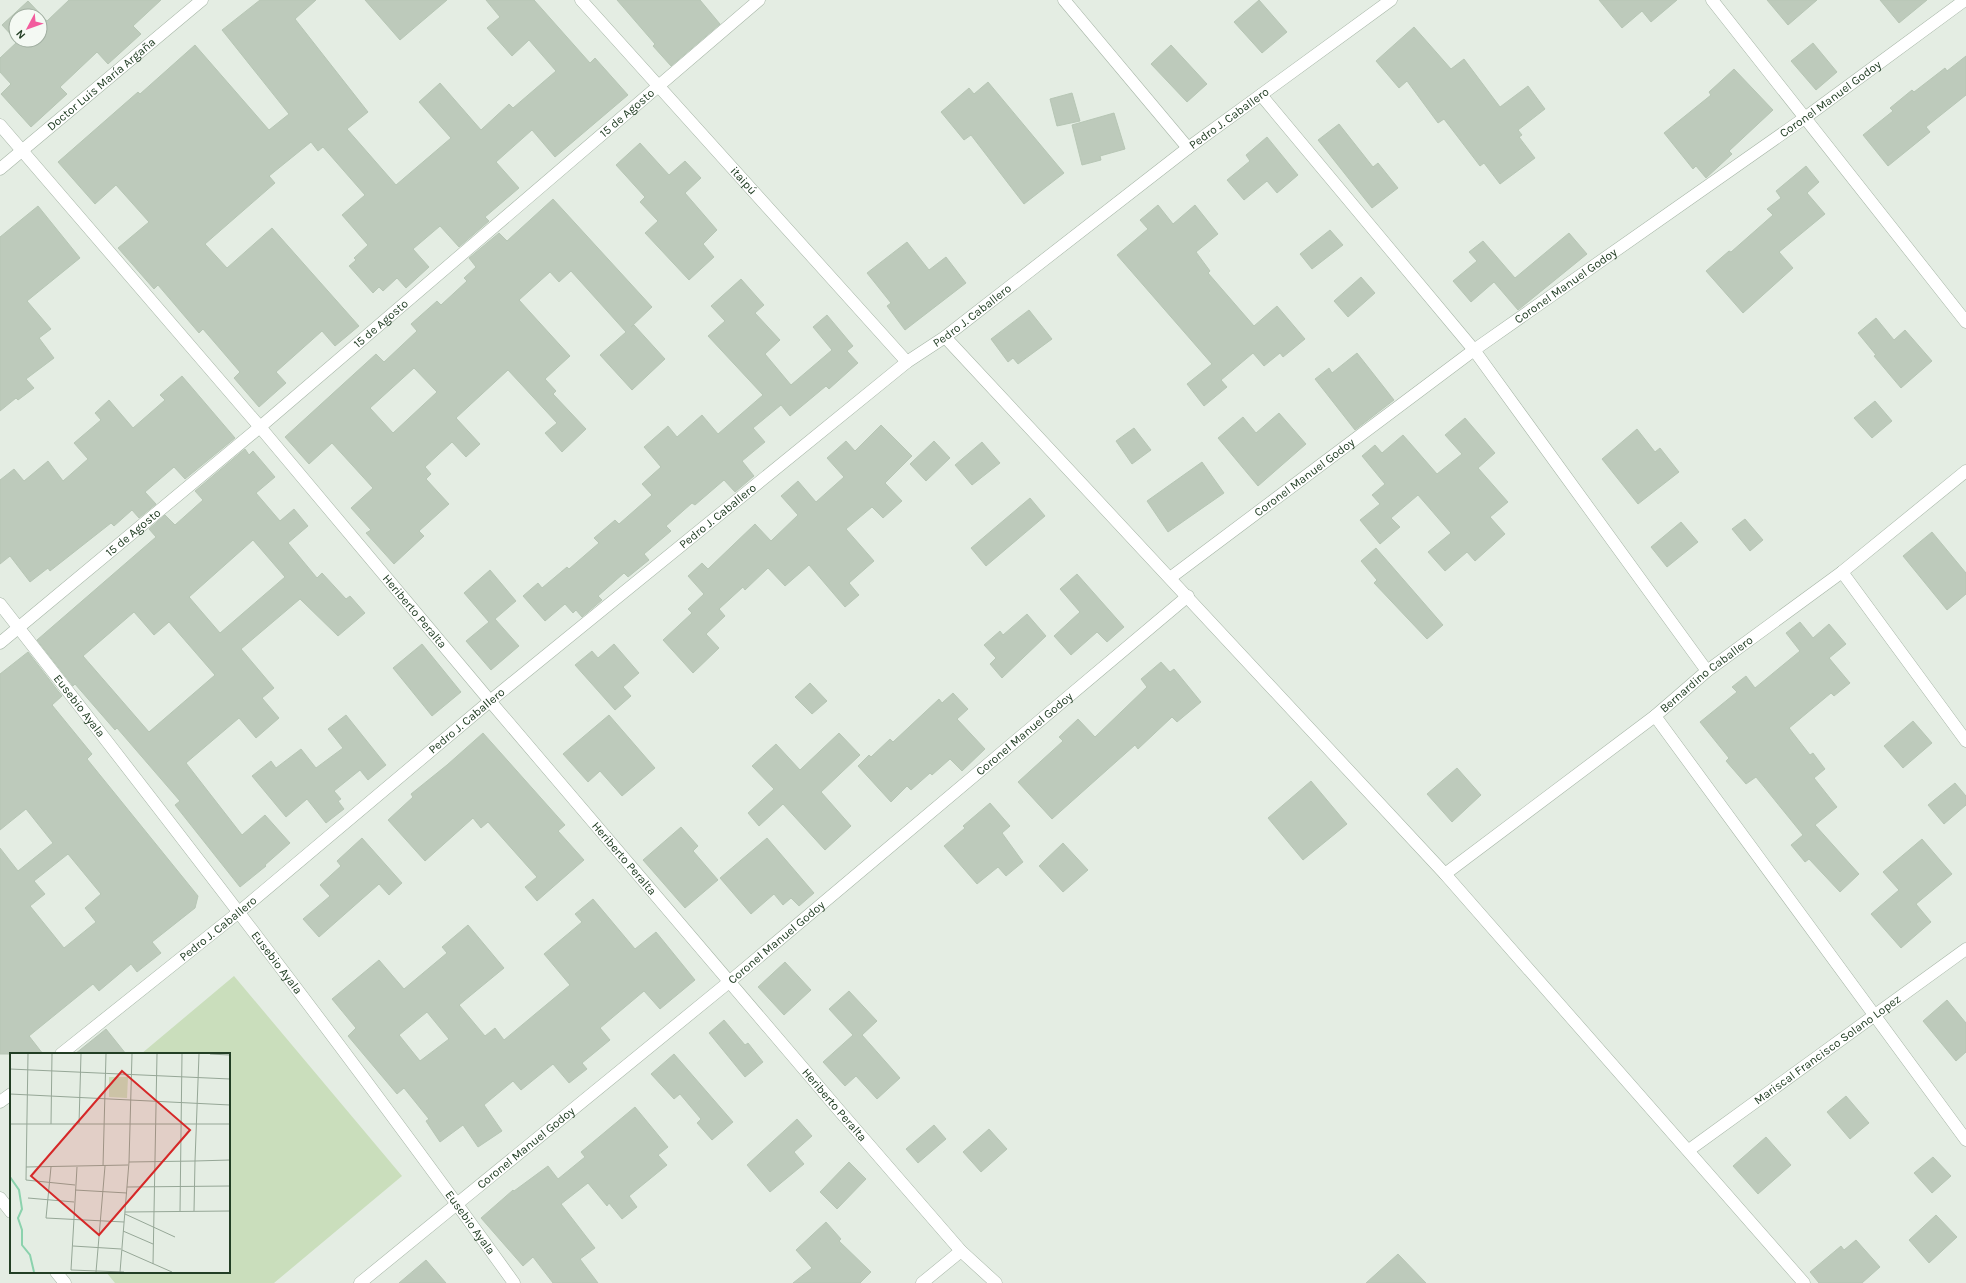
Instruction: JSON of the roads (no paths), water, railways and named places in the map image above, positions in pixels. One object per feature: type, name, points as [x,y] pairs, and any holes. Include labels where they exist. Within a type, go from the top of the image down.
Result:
[{"type":"street","name":"Doctor Luis María Argaña","points":[[0,169],[202,0]]},
{"type":"street","name":"itaipú","points":[[580,0],[907,362]]},
{"type":"street","name":"15 de Agosto","points":[[0,643],[260,427],[759,0]]},
{"type":"street","points":[[1064,0],[1188,148]]},
{"type":"street","name":"Pedro J. Caballero","points":[[62,1053],[239,912],[490,701],[907,362],[945,337],[1188,148],[1391,0]]},
{"type":"street","points":[[1712,0],[1806,117],[1966,322]]},
{"type":"street","name":"Coronel Manuel Godoy","points":[[1170,578],[1474,350],[1806,117],[1965,0]]},
{"type":"street","points":[[1261,95],[1474,350],[1707,671]]},
{"type":"street","name":"Heriberto Peralta","points":[[0,125],[260,427],[729,982],[961,1251],[996,1283]]},
{"type":"street","points":[[945,337],[1188,596],[1445,874],[1689,1150],[1804,1283]]},
{"type":"street","name":"Bernardino Caballero","points":[[1445,874],[1655,716],[1707,671],[1842,572],[1966,471]]},
{"type":"street","points":[[1842,572],[1966,741]]},
{"type":"street","name":"Coronel Manuel Godoy","points":[[360,1283],[458,1205],[729,982],[1188,596]]},
{"type":"street","name":"Eusebio Ayala","points":[[0,604],[239,912],[458,1205],[514,1283]]},
{"type":"street","points":[[1655,716],[1966,1140]]},
{"type":"street","name":"Mariscal Francisco Solano Lopez","points":[[1689,1150],[1966,949]]},
{"type":"street","points":[[0,1102],[10,1095]]},
{"type":"street","points":[[0,1198],[10,1211]]},
{"type":"street","points":[[922,1283],[961,1251]]},
{"type":"street","points":[[57,1273],[65,1283]]}]
